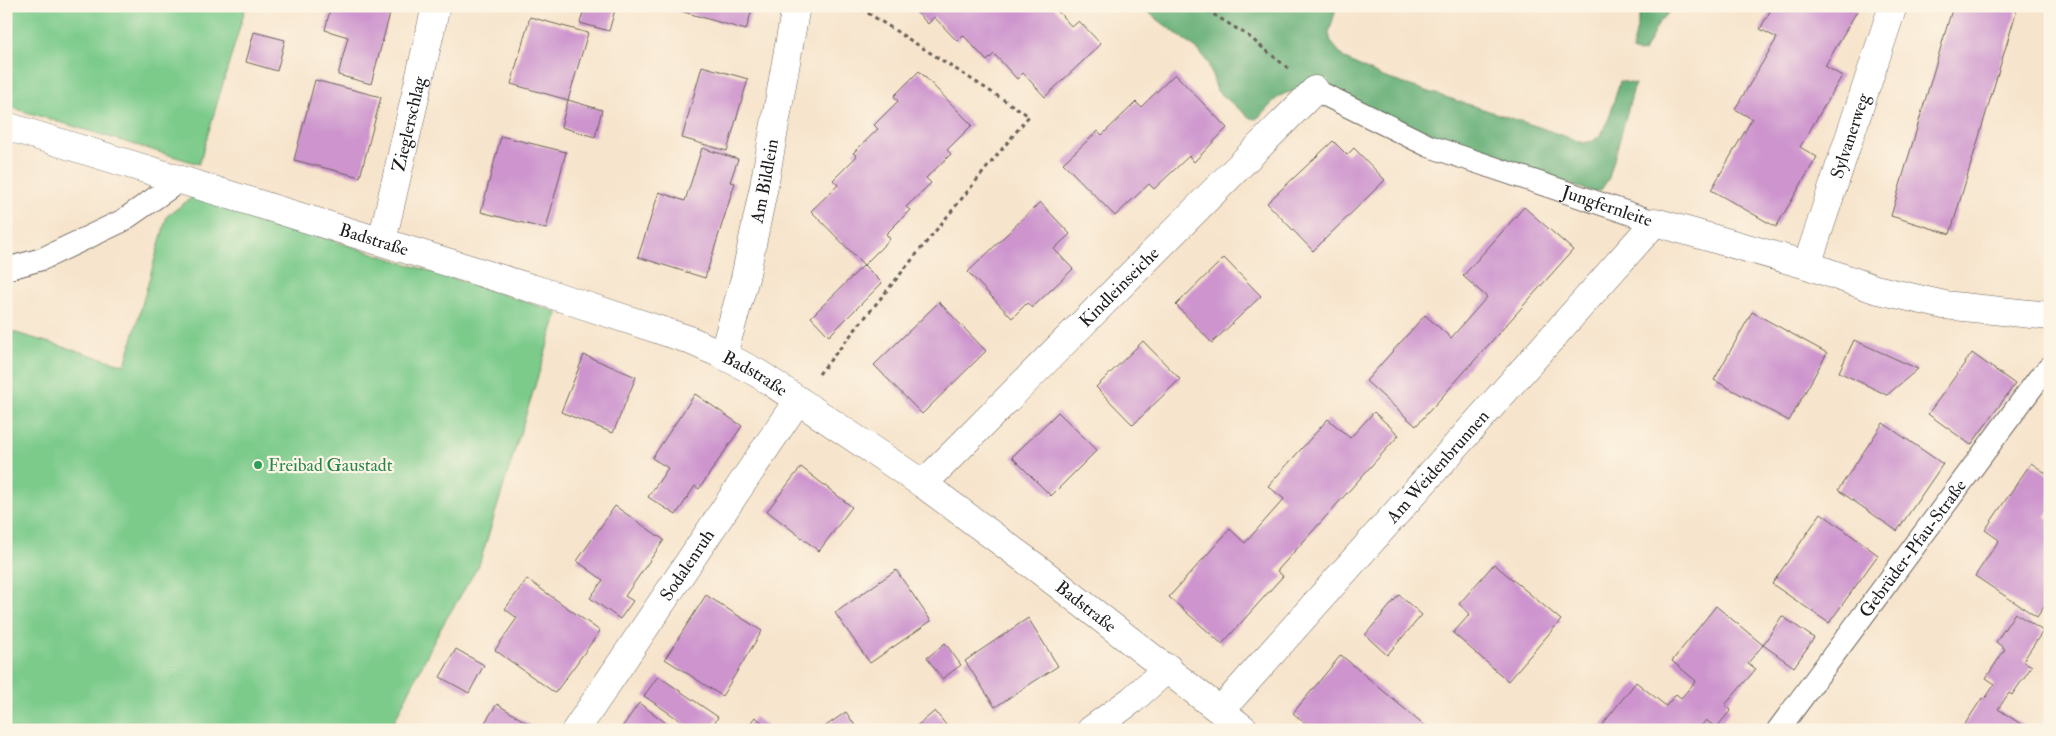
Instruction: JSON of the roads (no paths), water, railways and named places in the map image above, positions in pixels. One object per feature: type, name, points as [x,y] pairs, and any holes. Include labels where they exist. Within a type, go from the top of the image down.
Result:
[{"type":"street","name":"Zieglerschlag","points":[[382,241],[436,6]]},
{"type":"street","name":"Am Bildlein","points":[[723,355],[747,269],[796,6]]},
{"type":"street","name":"Sylvanerweg","points":[[1807,265],[1893,6]]},
{"type":"street","name":"Kindleinseiche","points":[[923,484],[1315,90]]},
{"type":"street","name":"Badstraße","points":[[6,126],[382,241],[687,338],[723,355],[759,374],[923,484],[1168,668],[1245,730]]},
{"type":"street","name":"Jungfernleite","points":[[1655,222],[1807,265],[1875,289],[1944,305],[2050,316]]},
{"type":"street","name":"Am Weidenbrunnen","points":[[1221,710],[1655,222]]},
{"type":"street","name":"Sodalenruh","points":[[576,730],[798,400]]},
{"type":"street","points":[[1091,730],[1132,700],[1168,668]]},
{"type":"lane","name":"Jungfernleite","points":[[1315,90],[1429,146],[1655,222]]},
{"type":"lane","points":[[6,269],[42,258],[122,221],[182,180]]},
{"type":"lane","name":"Gebrüder-Pfau-Straße","points":[[1778,730],[2039,378],[2050,367]]},
{"type":"place","name":"Freibad Gaustadt","points":[[258,465]]}]
